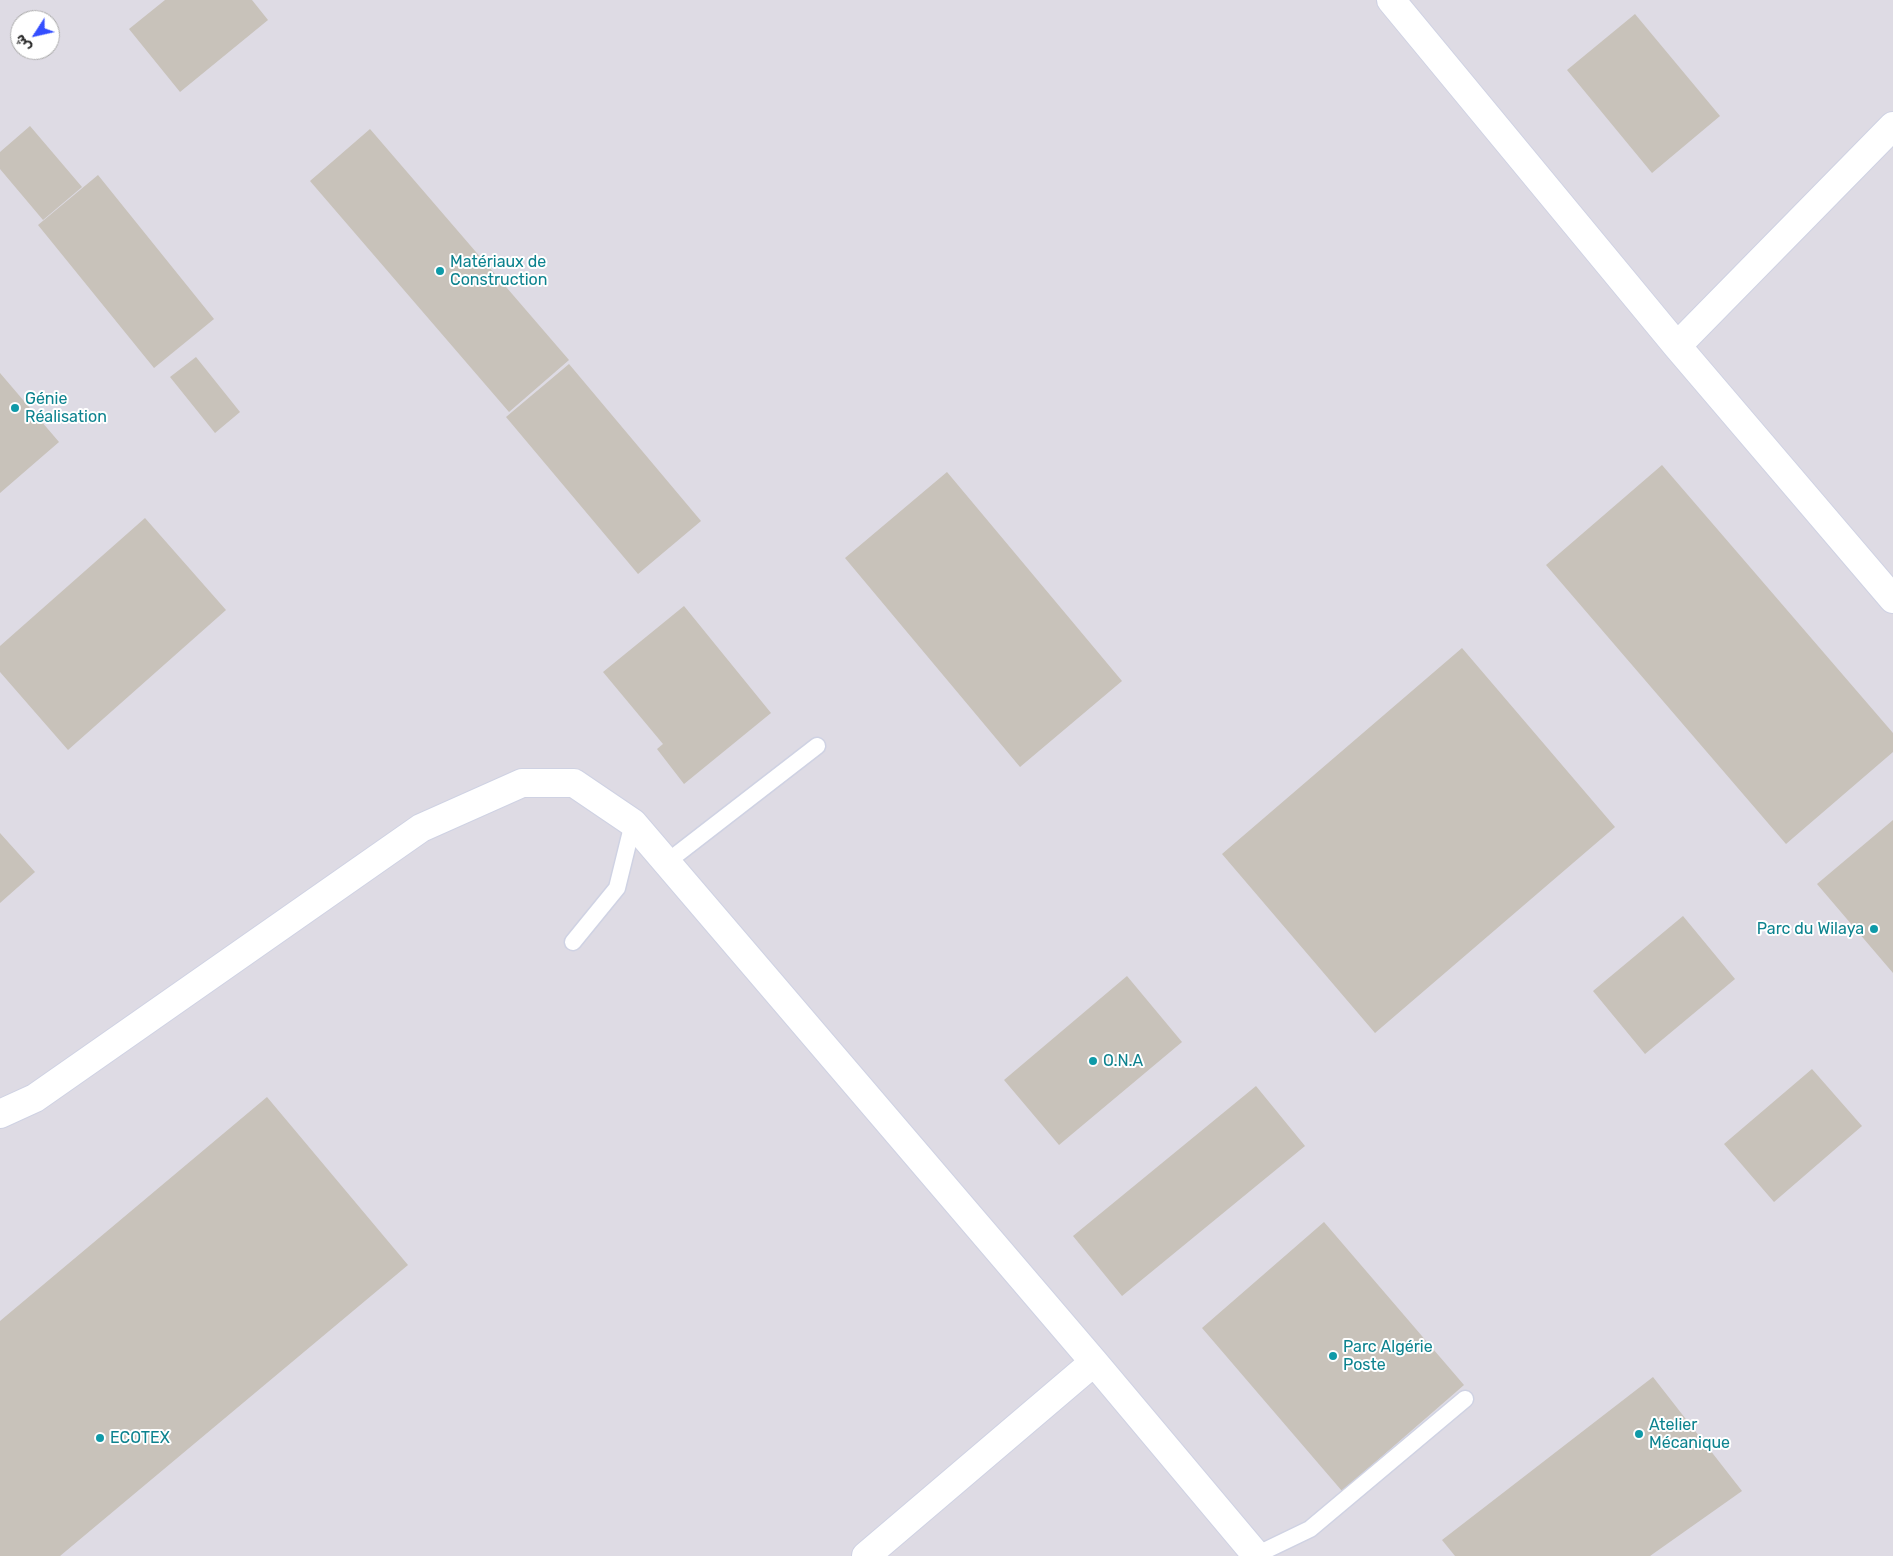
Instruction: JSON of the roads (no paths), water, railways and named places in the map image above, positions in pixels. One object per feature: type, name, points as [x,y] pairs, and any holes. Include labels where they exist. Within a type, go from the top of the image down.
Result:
[{"type":"street","points":[[1402,4],[1677,346],[1893,599]]},
{"type":"street","points":[[1677,346],[1893,126]]},
{"type":"street","points":[[0,1114],[35,1098],[421,828],[522,783],[574,783],[633,823],[1094,1362],[1256,1555]]},
{"type":"street","points":[[866,1556],[1094,1362]]},
{"type":"lane","points":[[667,862],[817,746]]},
{"type":"lane","points":[[573,942],[617,888],[633,823]]},
{"type":"lane","points":[[1256,1555],[1310,1529],[1465,1399]]},
{"type":"place","name":"Matériaux de Construction","points":[[440,271]]},
{"type":"place","name":"Génie Réalisation","points":[[15,408]]},
{"type":"place","name":"Parc du Wilaya","points":[[1874,929]]},
{"type":"place","name":"O.N.A","points":[[1093,1061]]},
{"type":"place","name":"Parc Algérie Poste","points":[[1333,1356]]},
{"type":"place","name":"Atelier Mécanique","points":[[1639,1434]]},
{"type":"place","name":"ECOTEX","points":[[100,1438]]}]
